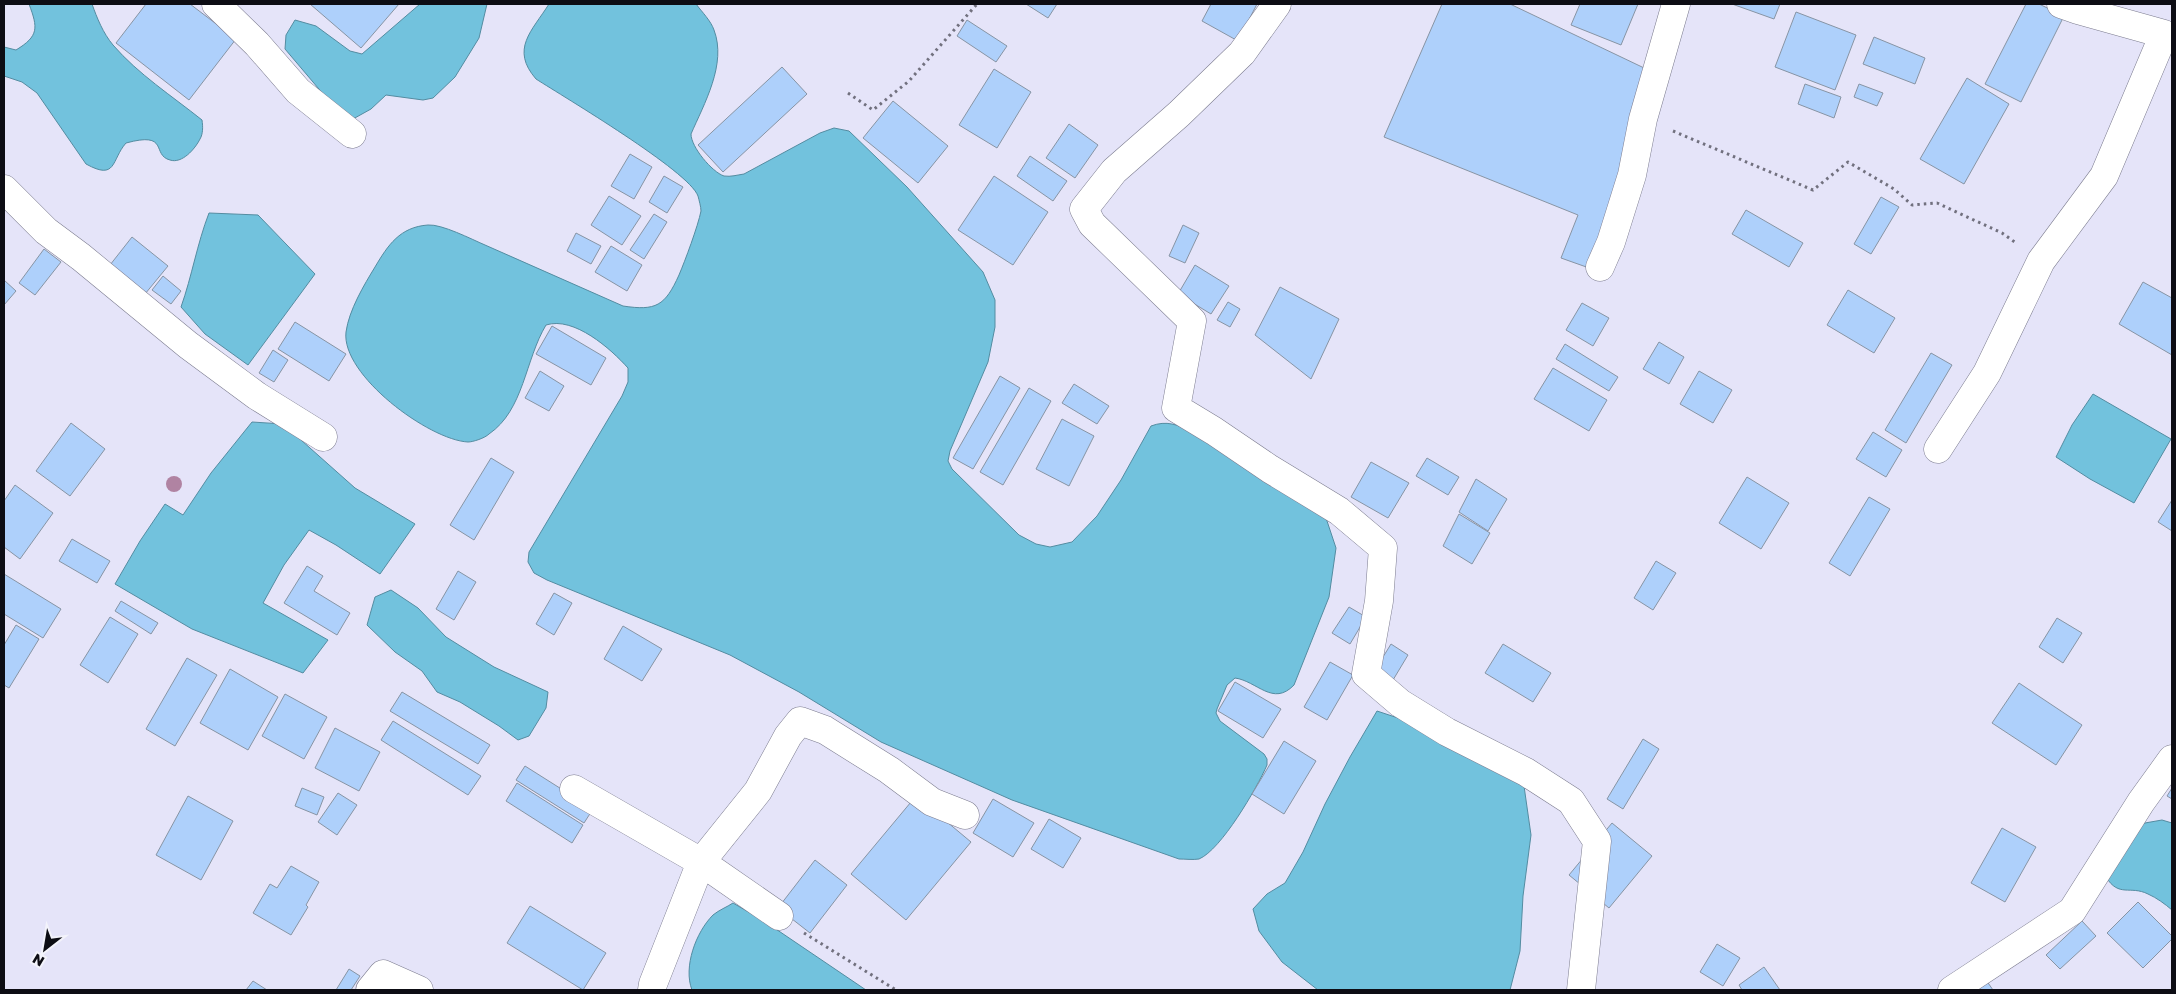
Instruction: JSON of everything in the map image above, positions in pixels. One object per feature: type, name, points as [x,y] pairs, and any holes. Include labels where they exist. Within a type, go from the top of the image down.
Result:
[{"type":"street","points":[[216,4],[257,44],[298,91],[352,134]]},
{"type":"street","points":[[1277,4],[1242,53],[1179,114],[1114,171],[1084,209],[1092,224],[1192,321],[1176,408],[1339,511],[1383,548],[1379,601],[1366,674],[1400,703],[1447,732],[1526,772],[1571,801],[1597,841],[1581,990]]},
{"type":"street","points":[[1600,267],[1611,242],[1632,174],[1643,119],[1676,4]]},
{"type":"street","points":[[1938,449],[1987,373],[2041,261],[2104,176],[2168,36],[2062,4]]},
{"type":"street","points":[[4,189],[46,232],[81,257],[188,346],[257,396],[323,437]]},
{"type":"street","points":[[652,990],[701,862],[758,790],[788,736],[800,721],[825,730],[890,770],[932,802],[965,815]]},
{"type":"street","points":[[1952,990],[2072,911],[2141,802],[2172,759]]},
{"type":"street","points":[[574,789],[701,862],[778,916]]},
{"type":"street","points":[[370,990],[383,974],[418,990]]},
{"type":"path","points":[[848,92],[873,110],[878,107],[909,81],[978,4]]},
{"type":"path","points":[[1643,119],[1813,190],[1848,162],[1894,189],[1912,205],[1937,203],[2002,233],[2041,261]]},
{"type":"path","points":[[778,916],[896,990]]},
{"type":"water","points":[[29,4],[92,4],[106,36],[123,56],[144,75],[202,120],[202,135],[198,143],[183,158],[175,161],[164,157],[154,142],[140,140],[126,143],[112,166],[108,169],[96,169],[86,164],[37,93],[22,82],[4,76],[4,47],[16,50],[33,36],[35,25]]},
{"type":"water","points":[[420,4],[487,4],[479,38],[455,77],[433,98],[423,100],[386,95],[371,109],[353,119],[324,95],[285,49],[286,35],[295,20],[316,26],[350,51],[362,54]]},
{"type":"water","points":[[549,4],[696,4],[713,27],[718,56],[712,84],[691,134],[698,152],[714,170],[724,176],[744,174],[820,133],[834,128],[849,131],[907,187],[983,272],[995,300],[995,327],[988,362],[950,451],[948,461],[952,469],[1019,535],[1036,544],[1050,547],[1072,542],[1097,516],[1121,480],[1151,426],[1162,423],[1177,425],[1192,431],[1326,518],[1336,548],[1329,597],[1294,685],[1279,694],[1265,691],[1235,678],[1227,685],[1217,709],[1216,713],[1220,721],[1264,754],[1267,759],[1267,765],[1228,831],[1208,853],[1199,859],[1179,859],[1012,800],[881,742],[799,692],[730,655],[534,573],[528,562],[529,552],[622,396],[628,382],[628,368],[612,352],[591,336],[568,325],[557,323],[546,325],[510,412],[501,424],[487,435],[470,442],[451,438],[411,418],[372,385],[357,367],[348,349],[346,332],[354,307],[371,274],[390,245],[402,233],[418,226],[434,225],[457,232],[623,306],[652,307],[664,300],[674,285],[688,253],[701,211],[698,196],[690,185],[650,153],[536,79],[528,68],[524,49],[526,40]]},
{"type":"water","points":[[209,213],[258,215],[315,274],[248,365],[205,334],[181,307]]},
{"type":"water","points":[[2093,394],[2171,439],[2134,503],[2090,479],[2056,457],[2072,425]]},
{"type":"water","points":[[252,422],[283,424],[355,488],[415,524],[380,574],[309,530],[284,565],[263,603],[328,640],[303,673],[192,629],[115,584],[140,541],[165,504],[183,515],[211,473]]},
{"type":"water","points":[[391,590],[418,608],[446,637],[494,667],[548,692],[546,708],[529,736],[518,740],[460,702],[437,692],[422,671],[395,652],[367,625],[375,597]]},
{"type":"water","points":[[1377,711],[1413,723],[1524,786],[1531,835],[1523,896],[1520,951],[1510,990],[1318,990],[1282,962],[1259,931],[1253,909],[1267,894],[1285,883],[1303,852],[1325,804],[1350,757]]},
{"type":"water","points":[[2162,820],[2172,823],[2172,910],[2148,894],[2116,887],[2106,877],[2135,828],[2145,823]]},
{"type":"water","points":[[733,903],[764,921],[866,990],[692,990],[689,971],[690,961],[701,931],[713,915]]},
{"type":"building","points":[[146,4],[190,4],[236,39],[189,100],[116,43]]},
{"type":"building","points":[[310,4],[399,4],[361,48]]},
{"type":"building","points":[[1026,4],[1057,4],[1048,18]]},
{"type":"building","points":[[1211,4],[1257,4],[1238,41],[1202,21]]},
{"type":"building","points":[[1442,4],[1510,4],[1663,77],[1592,269],[1561,258],[1578,215],[1384,137]]},
{"type":"building","points":[[1580,4],[1638,4],[1621,45],[1571,25]]},
{"type":"building","points":[[1732,4],[1780,4],[1774,19]]},
{"type":"building","points":[[2026,4],[2039,4],[2064,16],[2021,102],[1985,84]]},
{"type":"building","points":[[1796,12],[1856,35],[1835,90],[1775,67]]},
{"type":"building","points":[[967,20],[1007,46],[996,62],[957,36]]},
{"type":"building","points":[[1874,37],[1925,58],[1915,84],[1863,64]]},
{"type":"building","points":[[782,67],[807,94],[723,172],[698,145]]},
{"type":"building","points":[[994,69],[1031,92],[997,148],[959,125]]},
{"type":"building","points":[[1967,78],[2009,104],[1964,184],[1920,159]]},
{"type":"building","points":[[1805,84],[1841,97],[1834,118],[1798,104]]},
{"type":"building","points":[[1859,84],[1883,93],[1877,106],[1854,97]]},
{"type":"building","points":[[893,101],[948,146],[918,183],[863,138]]},
{"type":"building","points":[[1069,124],[1098,145],[1075,178],[1046,158]]},
{"type":"building","points":[[630,154],[652,167],[634,199],[611,186]]},
{"type":"building","points":[[1030,156],[1067,181],[1053,201],[1017,176]]},
{"type":"building","points":[[664,176],[683,187],[667,213],[649,202]]},
{"type":"building","points":[[994,176],[1048,212],[1013,265],[958,230]]},
{"type":"building","points":[[609,196],[641,216],[622,245],[591,225]]},
{"type":"building","points":[[1881,197],[1899,207],[1871,254],[1854,244]]},
{"type":"building","points":[[1746,210],[1803,243],[1789,267],[1732,234]]},
{"type":"building","points":[[654,214],[667,222],[644,259],[630,250]]},
{"type":"building","points":[[1183,225],[1199,233],[1185,263],[1169,256]]},
{"type":"building","points":[[576,233],[601,246],[591,264],[567,251]]},
{"type":"building","points":[[132,237],[168,266],[145,294],[110,265]]},
{"type":"building","points":[[611,246],[642,265],[627,291],[595,272]]},
{"type":"building","points":[[44,249],[61,262],[35,295],[19,283]]},
{"type":"building","points":[[1195,265],[1229,286],[1211,314],[1178,294]]},
{"type":"building","points":[[163,276],[181,291],[171,304],[152,290]]},
{"type":"building","points":[[4,280],[16,291],[4,305]]},
{"type":"building","points":[[2143,282],[2172,298],[2172,355],[2119,324]]},
{"type":"building","points":[[1280,287],[1339,319],[1311,379],[1255,335]]},
{"type":"building","points":[[1848,290],[1895,318],[1874,353],[1827,325]]},
{"type":"building","points":[[1228,302],[1240,309],[1230,327],[1217,320]]},
{"type":"building","points":[[1582,303],[1609,318],[1593,346],[1566,330]]},
{"type":"building","points":[[295,322],[346,354],[329,381],[278,349]]},
{"type":"building","points":[[552,326],[606,358],[591,385],[536,354]]},
{"type":"building","points":[[1659,342],[1684,357],[1669,384],[1643,369]]},
{"type":"building","points":[[1565,344],[1618,377],[1609,391],[1556,359]]},
{"type":"building","points":[[273,350],[288,360],[274,382],[259,373]]},
{"type":"building","points":[[1931,353],[1952,365],[1906,443],[1885,430]]},
{"type":"building","points":[[1553,368],[1607,400],[1589,431],[1534,399]]},
{"type":"building","points":[[540,371],[564,386],[549,411],[525,398]]},
{"type":"building","points":[[1699,371],[1732,390],[1713,423],[1680,404]]},
{"type":"building","points":[[1000,376],[1020,388],[973,469],[953,458]]},
{"type":"building","points":[[1074,384],[1109,406],[1097,424],[1062,403]]},
{"type":"building","points":[[1029,388],[1051,401],[1003,485],[980,472]]},
{"type":"building","points":[[1062,419],[1094,436],[1069,486],[1036,469]]},
{"type":"building","points":[[71,423],[105,449],[70,496],[36,471]]},
{"type":"building","points":[[1873,432],[1902,450],[1886,477],[1856,459]]},
{"type":"building","points":[[491,458],[514,472],[474,540],[450,525]]},
{"type":"building","points":[[1427,458],[1459,477],[1448,495],[1416,476]]},
{"type":"building","points":[[1371,462],[1409,483],[1388,518],[1351,497]]},
{"type":"building","points":[[1747,477],[1789,503],[1761,549],[1719,523]]},
{"type":"building","points":[[1476,479],[1507,499],[1488,531],[1459,512]]},
{"type":"building","points":[[15,485],[53,513],[20,559],[4,547],[4,501]]},
{"type":"building","points":[[1869,497],[1890,509],[1850,576],[1829,563]]},
{"type":"building","points":[[2172,500],[2172,531],[2158,522]]},
{"type":"building","points":[[1459,514],[1490,533],[1472,564],[1443,546]]},
{"type":"building","points":[[72,539],[110,561],[97,583],[59,561]]},
{"type":"building","points":[[1656,561],[1676,573],[1653,610],[1634,598]]},
{"type":"building","points":[[307,566],[323,576],[314,591],[350,613],[337,635],[284,603]]},
{"type":"building","points":[[458,571],[476,582],[454,620],[436,609]]},
{"type":"building","points":[[4,574],[61,609],[43,638],[4,614]]},
{"type":"building","points":[[554,593],[572,603],[554,635],[536,624]]},
{"type":"building","points":[[121,601],[158,623],[151,634],[115,611]]},
{"type":"building","points":[[1349,607],[1366,617],[1350,644],[1332,633]]},
{"type":"building","points":[[110,617],[138,634],[108,683],[80,665]]},
{"type":"building","points":[[2057,618],[2082,633],[2063,663],[2039,647]]},
{"type":"building","points":[[16,625],[39,639],[9,688],[4,685],[4,645]]},
{"type":"building","points":[[623,626],[662,649],[642,681],[604,659]]},
{"type":"building","points":[[1391,644],[1408,655],[1390,685],[1372,675]]},
{"type":"building","points":[[1503,644],[1551,673],[1533,702],[1485,673]]},
{"type":"building","points":[[187,658],[217,675],[175,746],[146,729]]},
{"type":"building","points":[[1330,662],[1353,675],[1327,720],[1304,707]]},
{"type":"building","points":[[230,669],[278,697],[248,750],[200,723]]},
{"type":"building","points":[[1235,682],[1281,709],[1263,738],[1218,711]]},
{"type":"building","points":[[2019,683],[2082,725],[2056,765],[1992,723]]},
{"type":"building","points":[[402,692],[490,745],[478,764],[390,711]]},
{"type":"building","points":[[285,694],[327,717],[304,759],[262,736]]},
{"type":"building","points":[[393,721],[481,776],[468,795],[381,740]]},
{"type":"building","points":[[335,728],[380,752],[359,791],[315,768]]},
{"type":"building","points":[[1643,739],[1659,749],[1623,809],[1607,799]]},
{"type":"building","points":[[1284,741],[1316,761],[1284,814],[1252,794]]},
{"type":"building","points":[[525,766],[593,809],[584,823],[516,780]]},
{"type":"building","points":[[517,783],[583,825],[572,843],[506,801]]},
{"type":"building","points":[[302,788],[324,797],[317,815],[295,806]]},
{"type":"building","points":[[2172,788],[2172,799],[2167,796]]},
{"type":"building","points":[[338,793],[357,805],[337,835],[318,822]]},
{"type":"building","points":[[188,796],[233,821],[201,880],[156,855]]},
{"type":"building","points":[[916,796],[971,842],[906,920],[851,874]]},
{"type":"building","points":[[993,799],[1034,823],[1013,857],[973,833]]},
{"type":"building","points":[[1049,819],[1081,838],[1063,868],[1031,849]]},
{"type":"building","points":[[1612,823],[1652,856],[1609,908],[1569,875]]},
{"type":"building","points":[[2002,828],[2036,847],[2005,902],[1971,883]]},
{"type":"building","points":[[815,860],[847,885],[810,933],[778,908]]},
{"type":"building","points":[[291,866],[319,882],[306,905],[308,907],[291,935],[253,913],[270,884],[277,888]]},
{"type":"building","points":[[2138,902],[2172,936],[2172,939],[2143,968],[2107,933]]},
{"type":"building","points":[[530,906],[606,953],[583,990],[507,943]]},
{"type":"building","points":[[2082,921],[2096,936],[2060,969],[2046,955]]},
{"type":"building","points":[[1717,944],[1740,958],[1723,986],[1700,972]]},
{"type":"building","points":[[1764,967],[1780,990],[1742,990],[1739,985]]},
{"type":"building","points":[[349,969],[360,976],[351,990],[336,990]]},
{"type":"building","points":[[1984,977],[1993,990],[1965,990]]},
{"type":"building","points":[[253,981],[267,990],[246,990]]}]
